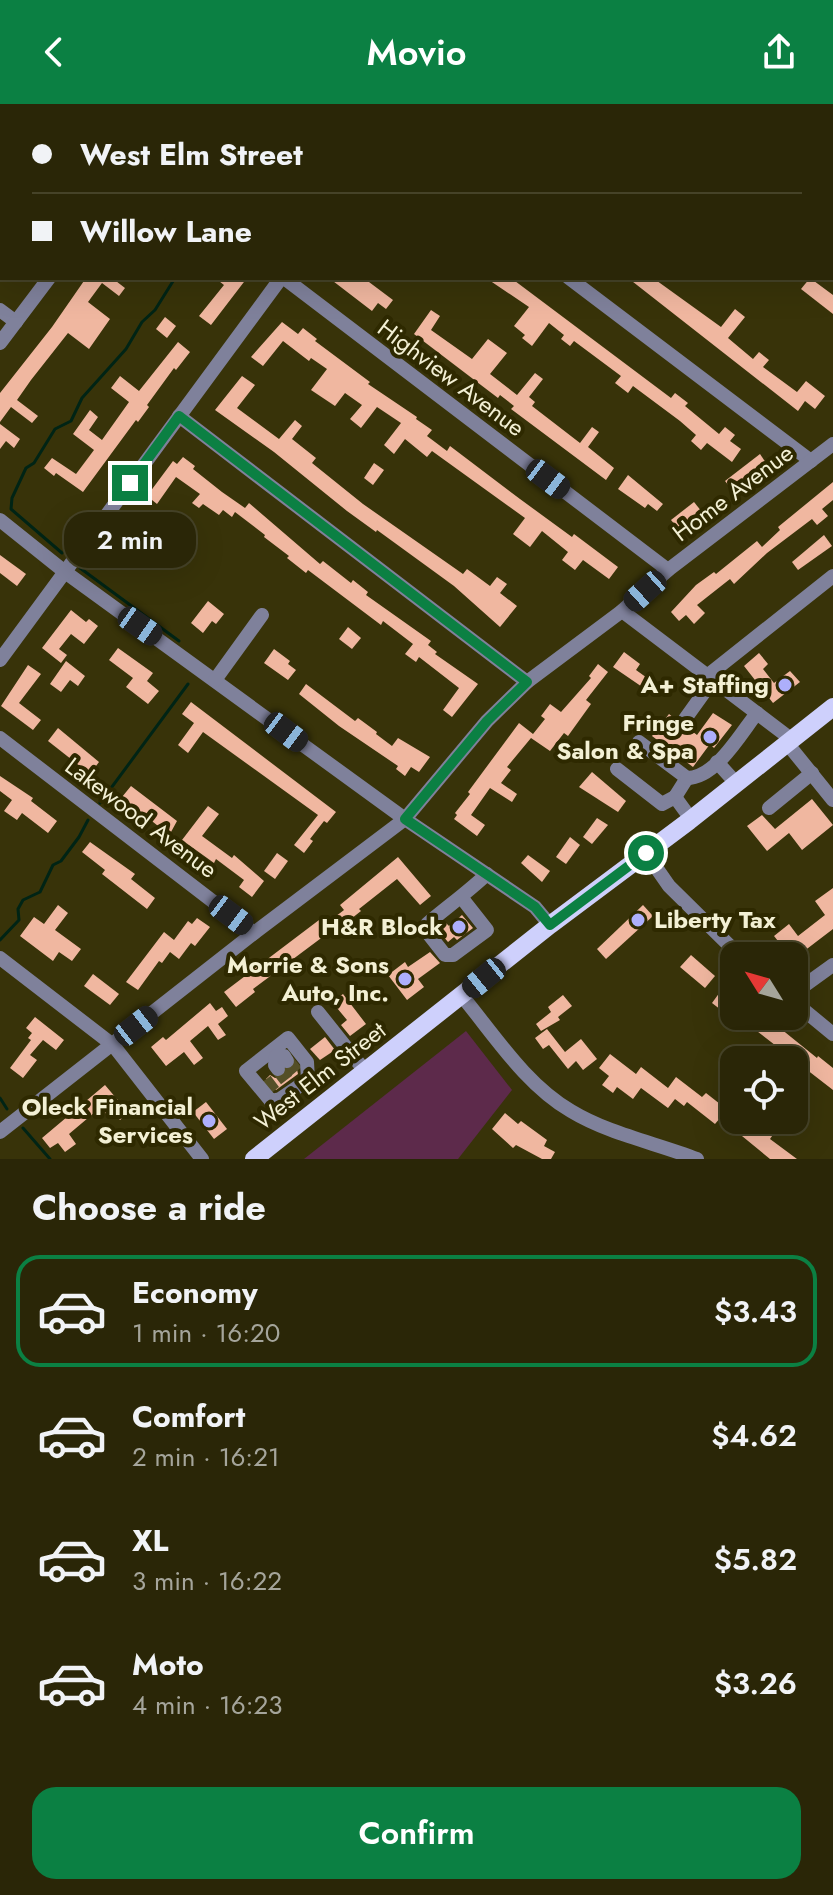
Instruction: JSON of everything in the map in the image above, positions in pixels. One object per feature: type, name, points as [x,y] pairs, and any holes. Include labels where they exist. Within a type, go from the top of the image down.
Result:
[{"type":"main road","name":"West Elm Street","points":[[254,1159],[833,707]]},
{"type":"street","points":[[0,343],[48,280]]},
{"type":"street","points":[[0,660],[281,280]]},
{"type":"street","name":"Highview Avenue","points":[[286,280],[668,570]]},
{"type":"street","points":[[572,280],[811,461]]},
{"type":"street","points":[[0,310],[16,322]]},
{"type":"street","points":[[179,416],[527,682]]},
{"type":"street","name":"Home Avenue","points":[[0,1132],[405,819],[487,721],[527,682],[833,444]]},
{"type":"street","points":[[0,520],[65,572],[405,819],[535,907],[550,925]]},
{"type":"street","points":[[685,719],[710,678],[833,576]]},
{"type":"street","points":[[622,611],[788,740],[833,800]]},
{"type":"street","points":[[215,680],[262,615]]},
{"type":"street","points":[[639,742],[687,778],[694,778],[712,767],[735,745],[757,713]]},
{"type":"street","name":"Lakewood Avenue","points":[[0,738],[254,933]]},
{"type":"street","points":[[712,767],[736,783]]},
{"type":"street","points":[[617,769],[662,804],[675,797],[687,778]]},
{"type":"street","points":[[769,808],[812,773]]},
{"type":"street","points":[[675,797],[691,819]]},
{"type":"street","points":[[646,853],[669,886],[726,942]]},
{"type":"street","points":[[458,899],[487,930],[453,955],[445,955],[427,932],[427,924],[487,874]]},
{"type":"street","points":[[0,958],[113,1045],[202,1159]]},
{"type":"street","points":[[808,983],[833,965]]},
{"type":"street","points":[[462,996],[533,1082],[570,1111],[663,1153],[697,1159]]},
{"type":"street","points":[[318,1012],[365,1071]]},
{"type":"street","points":[[808,1013],[833,1034]]},
{"type":"street","points":[[254,1065],[273,1090],[271,1101],[246,1071],[254,1065],[279,1060],[288,1038],[307,1062],[297,1080],[273,1090]]},
{"type":"street","points":[[297,1080],[325,1103]]},
{"type":"shaded area","points":[[466,1031],[512,1090],[458,1159],[304,1159]]},
{"type":"building","points":[[85,280],[115,280],[125,288],[119,296],[102,283],[88,302],[110,319],[89,349],[68,333],[17,400],[38,416],[32,423],[11,407],[0,422],[0,393]]},
{"type":"building","points":[[218,280],[245,280],[211,325],[199,316],[224,285]]},
{"type":"building","points":[[332,280],[370,280],[369,282],[393,300],[386,309],[378,303],[372,311]]},
{"type":"building","points":[[489,280],[514,280],[671,398],[675,393],[688,403],[685,406],[719,434],[725,427],[735,435],[730,441],[741,449],[732,462],[707,443],[701,450],[691,441],[696,435],[680,421],[633,386],[628,393],[615,383],[621,376],[574,341],[570,346],[561,339],[564,335],[549,323],[532,346],[514,326],[529,307]]},
{"type":"building","points":[[631,280],[656,280],[721,327],[735,309],[745,317],[728,338],[753,359],[759,352],[769,360],[763,367],[797,392],[806,381],[825,396],[815,409],[805,401],[798,411]]},
{"type":"building","points":[[808,280],[813,280],[833,295],[833,314],[801,289]]},
{"type":"building","points":[[431,310],[440,316],[431,330],[472,359],[488,339],[507,353],[490,374],[517,395],[535,373],[543,379],[529,397],[535,402],[532,406],[580,443],[592,427],[599,432],[588,447],[614,468],[606,480],[511,409],[514,406],[500,395],[498,398],[414,334]]},
{"type":"building","points":[[165,317],[176,326],[167,338],[156,329]]},
{"type":"building","points":[[282,322],[298,334],[303,328],[317,339],[315,341],[370,382],[368,384],[432,430],[427,436],[447,451],[450,446],[572,537],[574,534],[618,567],[609,579],[583,560],[575,570],[562,560],[568,552],[542,531],[530,547],[513,534],[525,518],[432,451],[427,457],[405,439],[394,454],[384,445],[401,423],[377,407],[361,428],[350,419],[362,405],[345,393],[335,406],[311,390],[327,369],[311,358],[309,361],[283,341],[263,366],[251,357]]},
{"type":"building","points":[[178,342],[190,352],[176,370],[174,368],[138,422],[136,420],[83,492],[44,468],[52,458],[76,474],[94,450],[73,434],[90,410],[98,417],[89,430],[102,440],[129,402],[111,388],[120,376],[139,391]]},
{"type":"building","points":[[242,376],[255,385],[237,408],[279,439],[295,420],[302,426],[292,439],[316,458],[312,463],[363,504],[463,574],[467,569],[490,586],[497,577],[507,584],[500,593],[517,606],[500,627],[454,586],[347,511],[274,452],[215,410]]},
{"type":"building","points":[[0,424],[20,439],[14,448],[6,441],[0,449]]},
{"type":"building","points":[[760,454],[768,466],[734,492],[725,481]]},
{"type":"building","points":[[183,457],[222,492],[245,508],[249,503],[320,564],[323,561],[351,583],[353,580],[368,592],[366,595],[431,641],[428,645],[437,652],[435,654],[478,684],[452,717],[443,710],[459,688],[419,657],[416,662],[405,654],[413,644],[383,621],[381,625],[308,570],[306,573],[235,512],[232,517],[223,510],[219,515],[203,504],[199,508],[192,503],[200,494],[176,477],[157,504],[147,496],[173,461],[177,464]]},
{"type":"building","points":[[374,463],[384,470],[373,485],[364,478]]},
{"type":"building","points":[[628,475],[663,504],[657,511],[648,504],[645,508],[618,489]]},
{"type":"building","points":[[833,482],[833,500],[822,509],[828,516],[817,525],[812,519],[767,553],[734,584],[730,579],[697,605],[705,613],[694,624],[686,615],[679,621],[671,612],[696,585],[714,572],[716,574],[757,541],[762,547],[780,530],[778,527]]},
{"type":"building","points":[[694,502],[702,512],[679,530],[671,520]]},
{"type":"building","points":[[142,512],[159,525],[144,544],[140,541],[121,566],[109,558],[115,549],[112,547],[120,536],[123,538]]},
{"type":"building","points":[[169,527],[183,538],[175,548],[161,536]]},
{"type":"building","points":[[824,535],[832,546],[798,570],[792,562]]},
{"type":"building","points":[[0,555],[26,574],[17,586],[0,573]]},
{"type":"building","points":[[208,601],[224,614],[216,624],[212,621],[203,633],[191,623]]},
{"type":"building","points":[[71,610],[86,622],[89,619],[98,626],[84,644],[71,634],[59,649],[67,655],[61,663],[42,648]]},
{"type":"building","points":[[348,627],[361,638],[352,649],[339,639]]},
{"type":"building","points":[[118,648],[153,673],[147,681],[159,691],[148,704],[126,687],[133,678],[109,660]]},
{"type":"building","points":[[274,649],[296,670],[288,680],[264,663]]},
{"type":"building","points":[[624,652],[640,664],[636,670],[657,685],[651,693],[613,667]]},
{"type":"building","points":[[759,653],[768,664],[763,669],[774,683],[790,671],[800,682],[773,703],[744,666]]},
{"type":"building","points":[[66,661],[85,676],[78,686],[70,680],[61,692],[50,684]]},
{"type":"building","points":[[598,664],[608,672],[586,700],[591,704],[568,736],[564,733],[550,751],[531,738],[507,767],[511,770],[501,783],[517,794],[512,802],[490,788],[471,815],[485,825],[477,836],[454,819],[470,794],[468,792],[519,723],[533,734],[545,719],[541,716],[550,704],[561,712],[591,678],[589,676]]},
{"type":"building","points":[[28,665],[41,674],[19,703],[41,720],[33,730],[1,706]]},
{"type":"building","points":[[306,684],[355,721],[358,718],[392,746],[398,738],[430,757],[419,772],[411,767],[405,776],[396,769],[398,766],[299,694]]},
{"type":"building","points":[[191,702],[336,812],[327,823],[324,821],[304,853],[294,845],[318,815],[203,732],[188,753],[178,745],[194,723],[182,714]]},
{"type":"building","points":[[713,713],[732,725],[714,748],[710,744],[693,767],[652,736],[669,714],[679,727],[688,728],[697,735]]},
{"type":"building","points":[[58,728],[99,762],[90,774],[48,741]]},
{"type":"building","points":[[592,772],[626,801],[618,812],[579,787]]},
{"type":"building","points":[[0,776],[33,798],[31,801],[57,821],[48,833],[22,813],[17,820],[4,811],[12,800],[0,791]]},
{"type":"building","points":[[131,786],[177,821],[171,832],[165,827],[163,830],[122,797]]},
{"type":"building","points":[[812,799],[833,825],[802,850],[789,833],[767,851],[747,826],[762,815],[775,829]]},
{"type":"building","points":[[208,806],[219,814],[202,836],[232,858],[234,855],[264,881],[252,897],[239,887],[244,880],[216,859],[214,863],[182,840]]},
{"type":"building","points":[[597,818],[608,825],[592,844],[583,837]]},
{"type":"building","points":[[570,837],[580,845],[566,864],[556,857]]},
{"type":"building","points":[[90,842],[135,874],[131,879],[155,898],[147,909],[102,874],[105,870],[82,852]]},
{"type":"building","points":[[277,853],[288,861],[275,879],[264,871]]},
{"type":"building","points":[[528,855],[550,871],[542,882],[521,863]]},
{"type":"building","points":[[398,857],[431,896],[420,905],[397,879],[342,926],[340,924],[253,989],[255,992],[236,1007],[224,992],[323,917],[327,923],[344,910],[340,905]]},
{"type":"building","points":[[833,888],[833,929],[808,948],[808,942],[779,942],[774,936],[789,924],[798,936],[825,915],[815,901]]},
{"type":"building","points":[[58,905],[68,913],[55,930],[81,949],[72,961],[59,952],[53,961],[20,936],[34,917],[44,924]]},
{"type":"building","points":[[643,905],[653,916],[606,959],[597,949]]},
{"type":"building","points":[[462,915],[473,928],[457,940],[454,937],[448,942],[437,929],[445,922],[449,926]]},
{"type":"building","points":[[197,918],[210,927],[195,946],[191,943],[179,959],[170,952],[162,963],[159,961],[138,990],[126,982],[164,932],[174,940],[188,921],[192,924]]},
{"type":"building","points":[[430,952],[440,963],[418,979],[424,987],[407,1000],[388,975],[405,962],[408,967]]},
{"type":"building","points":[[691,955],[715,976],[705,988],[680,967]]},
{"type":"building","points":[[93,974],[119,994],[110,1005],[84,986]]},
{"type":"building","points":[[720,992],[720,1009],[712,1003]]},
{"type":"building","points":[[343,994],[366,1024],[350,1036],[341,1025],[347,1020],[332,1002]]},
{"type":"building","points":[[563,995],[572,1006],[558,1017],[560,1020],[541,1031],[536,1024],[551,1012],[548,1007]]},
{"type":"building","points":[[210,1003],[216,1011],[222,1007],[228,1016],[218,1024],[226,1035],[218,1040],[208,1026],[190,1041],[203,1058],[194,1065],[184,1052],[166,1066],[151,1047],[163,1037],[166,1040]]},
{"type":"building","points":[[35,1017],[64,1040],[56,1050],[43,1040],[30,1055],[37,1060],[23,1078],[10,1068],[31,1040],[28,1038],[32,1033],[26,1028]]},
{"type":"building","points":[[547,1029],[565,1052],[581,1039],[597,1059],[583,1070],[576,1061],[568,1069],[549,1045],[543,1049],[535,1038]]},
{"type":"building","points":[[755,1030],[782,1030],[802,1046],[776,1046]]},
{"type":"building","points":[[325,1037],[335,1050],[320,1060],[310,1049]]},
{"type":"building","points":[[808,1051],[833,1068],[833,1090],[808,1071]]},
{"type":"building","points":[[610,1054],[636,1074],[641,1067],[668,1088],[676,1077],[702,1097],[706,1093],[720,1104],[720,1118],[715,1124],[687,1102],[684,1106],[675,1099],[668,1108],[641,1088],[633,1099],[617,1087],[613,1093],[602,1085],[609,1076],[599,1068]]},
{"type":"building","points":[[296,1065],[298,1074],[276,1090],[266,1079],[270,1075],[283,1077]]},
{"type":"building","points":[[105,1085],[122,1105],[126,1102],[132,1111],[120,1120],[116,1115],[110,1119],[101,1107],[69,1134],[76,1144],[65,1152],[58,1143],[50,1148],[42,1138]]},
{"type":"building","points":[[206,1102],[227,1129],[214,1139],[193,1112]]},
{"type":"building","points":[[505,1113],[547,1140],[544,1146],[555,1152],[551,1159],[542,1159],[516,1145],[513,1148],[492,1129]]},
{"type":"building","points":[[740,1134],[773,1134],[770,1139],[797,1159],[770,1159]]},
{"type":"waterway","points":[[62,553],[11,509],[12,498],[26,468],[34,463],[55,429],[71,421],[82,398],[126,349],[174,280]]},
{"type":"waterway","points":[[80,568],[179,641]]},
{"type":"waterway","points":[[100,803],[188,684]]},
{"type":"waterway","points":[[0,940],[19,920],[18,909],[23,900],[40,892],[53,865],[61,861],[88,820]]},
{"type":"waterway","points":[[0,1098],[7,1109]]},
{"type":"waterway","points":[[23,1128],[50,1159]]},
{"type":"tunnel","points":[[287,1061],[298,1074]]},
{"type":"tunnel","points":[[278,1069],[288,1082]]},
{"type":"tunnel","points":[[265,1080],[274,1092]]},
{"type":"place","name":"A+ Staffing","points":[[785,685]]},
{"type":"place","name":"Fringe Salon & Spa","points":[[710,737]]},
{"type":"place","name":"Liberty Tax","points":[[638,920]]},
{"type":"place","name":"H&R Block","points":[[459,927]]},
{"type":"place","name":"Morrie & Sons Auto, Inc.","points":[[405,979]]},
{"type":"place","name":"Oleck Financial Services","points":[[209,1121]]},
{"type":"route","points":[[130,483],[179,416],[527,682],[487,721],[405,819],[535,907],[550,925],[646,853]]}]
